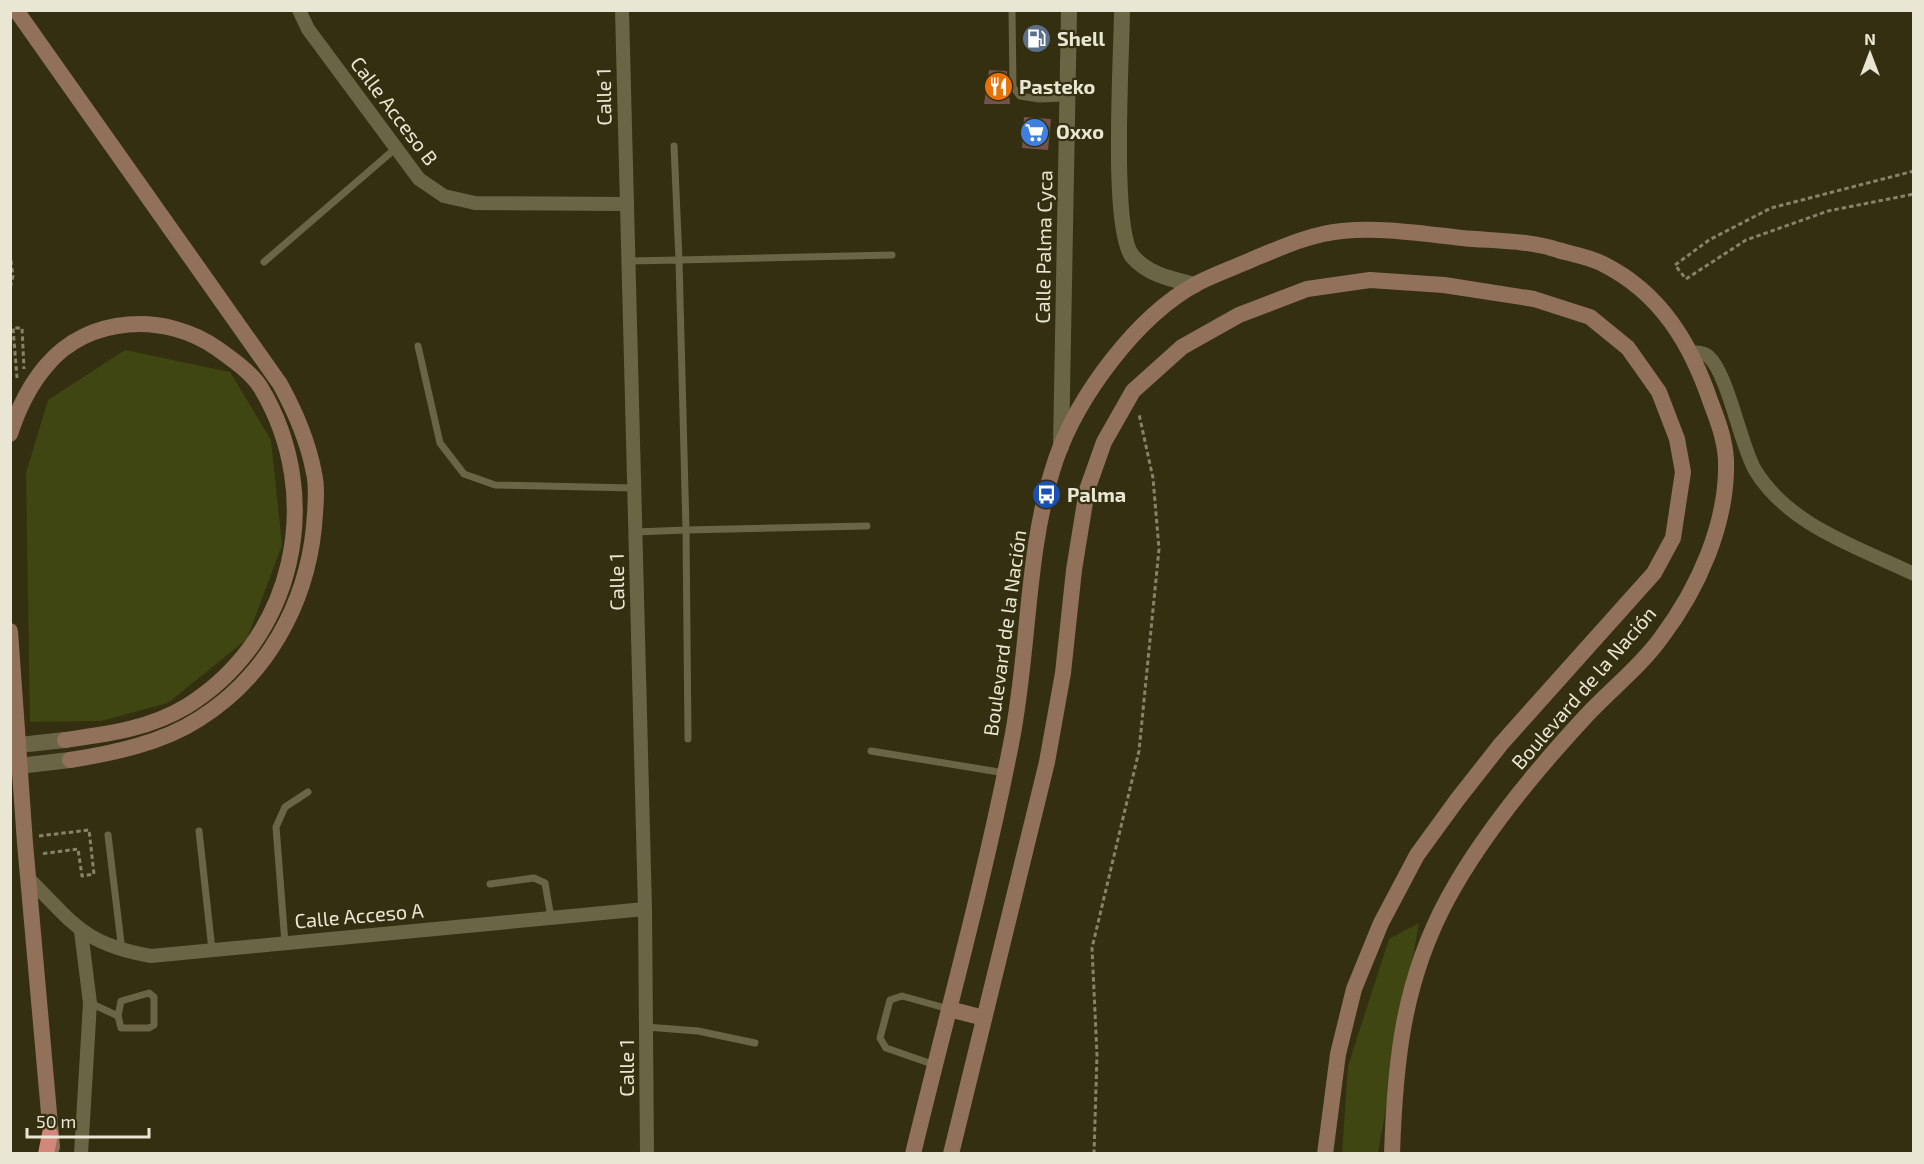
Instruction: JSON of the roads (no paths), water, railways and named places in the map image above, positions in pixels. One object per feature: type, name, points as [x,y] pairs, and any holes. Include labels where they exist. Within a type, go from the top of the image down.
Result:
[{"type":"highway","points":[[46,1154],[51,1134]]},
{"type":"main road","points":[[16,10],[280,384],[307,441],[315,475],[315,509],[306,575],[276,640],[256,671],[229,698],[198,720],[161,737],[125,749],[70,760]]},
{"type":"main road","name":"Boulevard de la Nación","points":[[913,1154],[1020,704],[1035,557],[1046,495],[1073,416],[1107,365],[1153,318],[1194,285],[1293,242],[1338,231],[1382,230],[1547,246],[1603,263],[1641,291],[1678,329],[1717,418],[1726,453],[1726,483],[1716,532],[1691,592],[1660,641],[1586,715],[1530,781],[1491,833],[1448,898],[1418,966],[1401,1025],[1394,1093],[1392,1154]]},
{"type":"main road","name":"Boulevard de la Nación","points":[[951,1154],[1047,762],[1068,642],[1074,570],[1087,490],[1104,442],[1133,391],[1182,347],[1239,315],[1307,289],[1370,280],[1444,285],[1534,299],[1590,317],[1628,348],[1659,392],[1677,439],[1683,472],[1673,537],[1654,573],[1501,744],[1456,800],[1417,855],[1381,923],[1354,989],[1338,1054],[1324,1154]]},
{"type":"main road","points":[[10,434],[30,387],[47,364],[72,343],[100,329],[138,323],[167,325],[201,337],[231,357],[260,386],[279,425],[291,466],[295,506],[293,556],[276,604],[252,647],[221,682],[186,707],[145,726],[113,734],[66,740]]},
{"type":"main road","points":[[10,631],[26,856],[52,1154]]},
{"type":"main road","points":[[948,1009],[984,1018]]},
{"type":"street","name":"Calle Acceso B","points":[[299,10],[308,29],[419,179],[444,196],[475,203],[626,204]]},
{"type":"street","name":"Calle 1","points":[[622,10],[645,909],[647,1154]]},
{"type":"street","name":"Calle Palma Cyca","points":[[1061,447],[1069,10]]},
{"type":"street","points":[[1122,10],[1120,208],[1125,241],[1131,256],[1150,272],[1194,285]]},
{"type":"street","points":[[1690,353],[1700,352],[1710,359],[1722,382],[1755,469],[1785,506],[1803,519],[1914,574]]},
{"type":"street","points":[[10,746],[66,740]]},
{"type":"street","points":[[10,767],[70,760]]},
{"type":"street","name":"Calle Acceso A","points":[[28,878],[81,931],[102,944],[122,951],[151,956],[645,909]]},
{"type":"street","points":[[81,931],[90,1003],[81,1154]]},
{"type":"lane","points":[[1012,10],[1013,87],[1020,96],[1039,99],[1068,98]]},
{"type":"lane","points":[[674,146],[686,530],[688,739]]},
{"type":"lane","points":[[264,262],[396,147]]},
{"type":"lane","points":[[628,261],[892,255]]},
{"type":"lane","points":[[418,346],[440,443],[464,474],[495,484],[634,488]]},
{"type":"lane","points":[[636,532],[867,526]]},
{"type":"lane","points":[[872,751],[1005,773]]},
{"type":"lane","points":[[285,943],[276,827],[285,807],[308,792]]},
{"type":"lane","points":[[199,831],[212,950]]},
{"type":"lane","points":[[108,835],[122,951]]},
{"type":"lane","points":[[490,884],[534,878],[545,884],[551,918]]},
{"type":"lane","points":[[152,994],[155,1021],[149,1028],[121,1028],[118,1016],[119,1004],[123,999],[152,994]]},
{"type":"lane","points":[[934,1065],[886,1048],[880,1038],[890,1000],[902,996],[948,1009]]},
{"type":"lane","points":[[90,1003],[118,1016]]},
{"type":"lane","points":[[646,1027],[698,1031],[755,1043]]},
{"type":"place","name":"Shell","points":[[1036,39]]},
{"type":"place","name":"Pasteko","points":[[998,87]]},
{"type":"place","name":"Oxxo","points":[[1035,132]]},
{"type":"place","name":"Palma","points":[[1046,495]]}]
